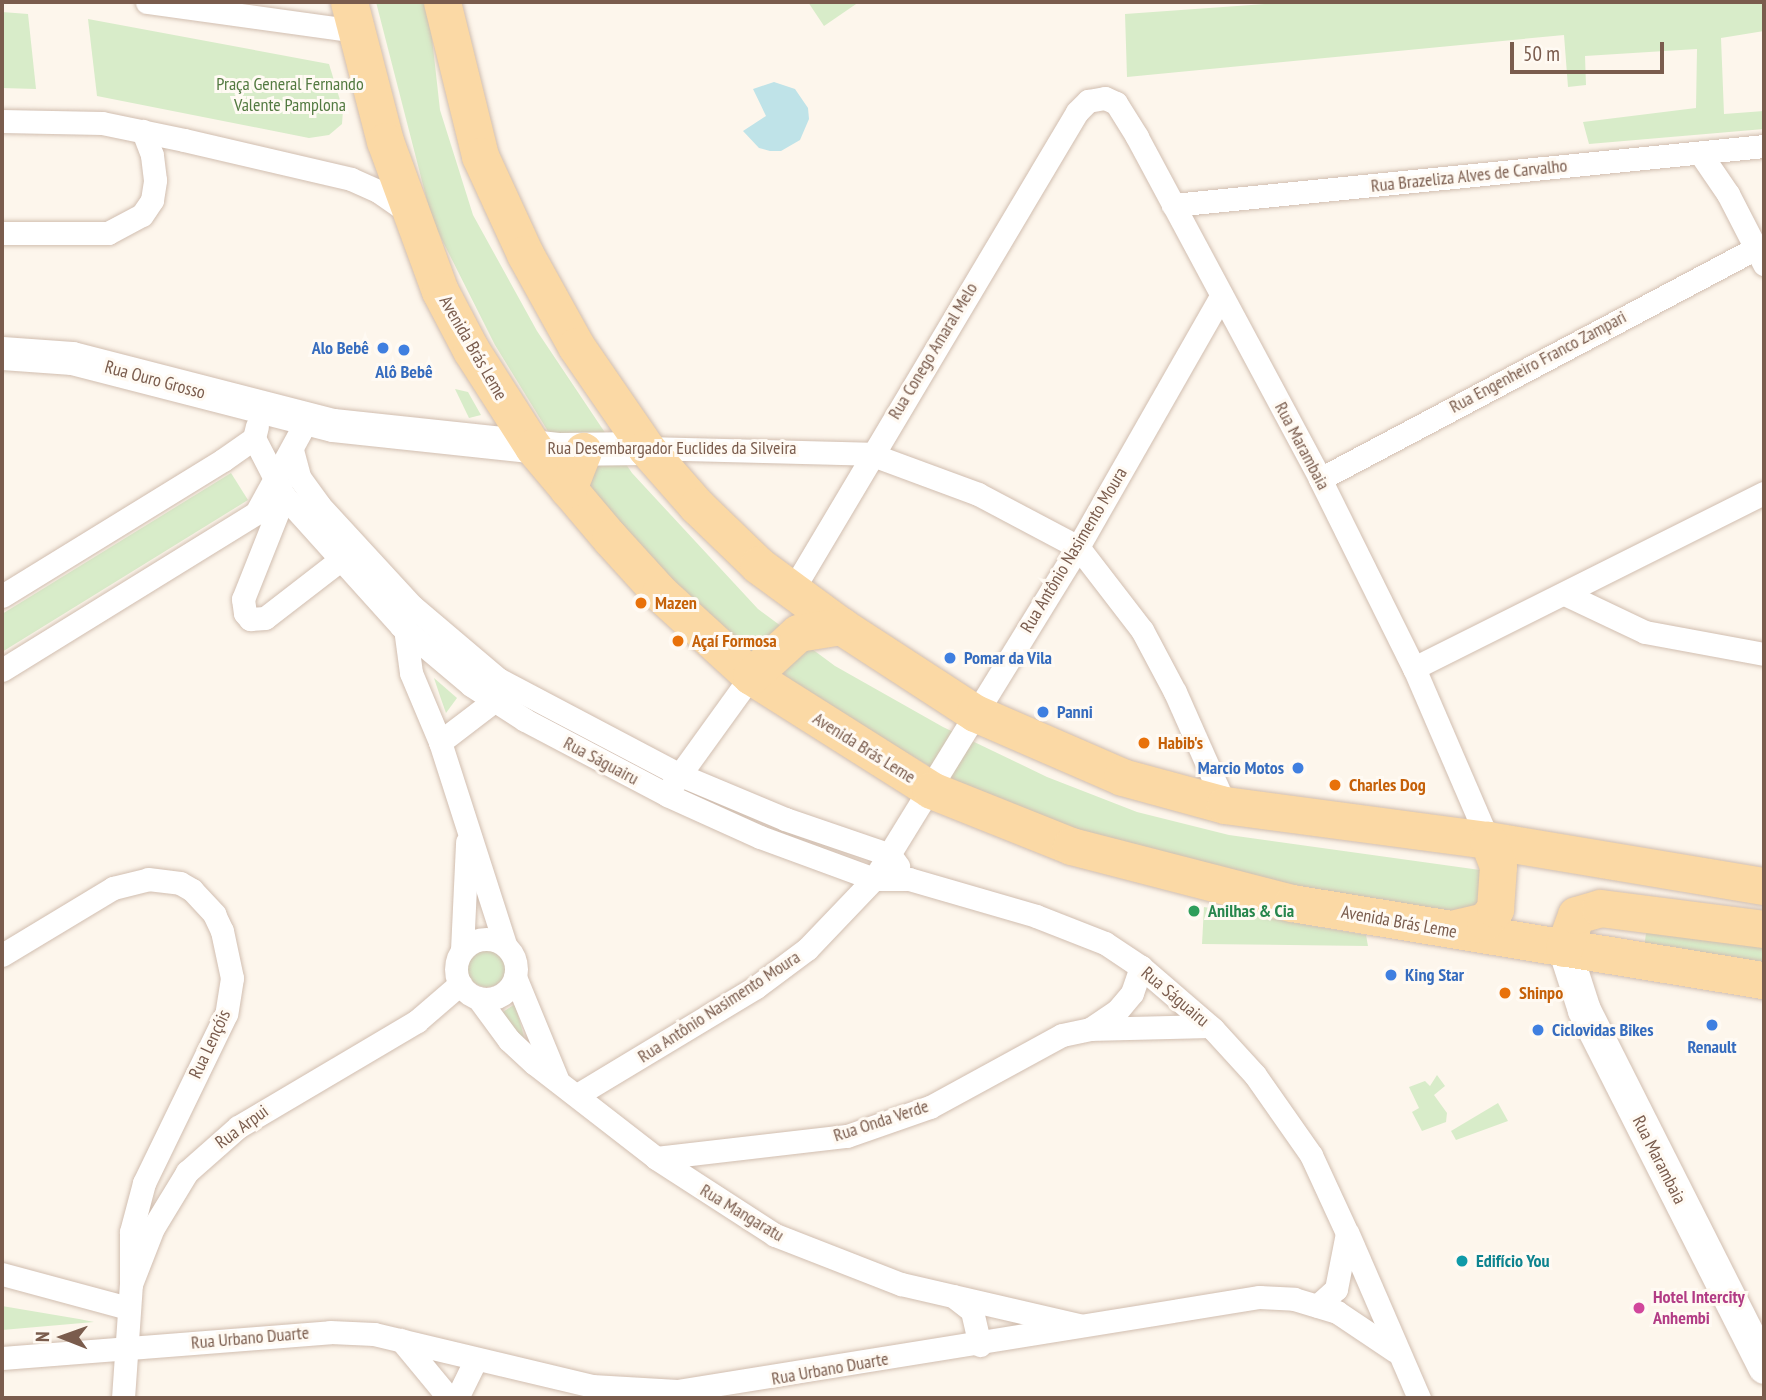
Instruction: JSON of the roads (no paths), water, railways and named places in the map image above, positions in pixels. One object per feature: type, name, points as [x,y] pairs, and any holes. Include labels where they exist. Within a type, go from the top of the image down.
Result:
[{"type":"main road","points":[[442,2],[464,100],[497,198],[576,346],[646,448],[697,506],[792,591],[841,626],[975,713],[1122,777],[1225,805],[1488,840],[1764,886]]},
{"type":"main road","name":"Avenida Brás Leme","points":[[352,17],[385,141],[440,291],[471,350],[533,447],[569,489],[660,593],[751,676],[931,790],[1071,846],[1292,903],[1764,980]]},
{"type":"main road","points":[[569,489],[583,451]]},
{"type":"main road","points":[[751,676],[798,634],[841,626]]},
{"type":"main road","points":[[1439,929],[1478,925],[1495,908],[1498,866],[1488,840]]},
{"type":"main road","points":[[1564,948],[1576,915],[1600,908],[1764,929]]},
{"type":"street","points":[[147,2],[352,17]]},
{"type":"street","name":"Rua Marambaia","points":[[1077,112],[1096,98],[1116,103],[1320,479],[1414,668],[1488,840]]},
{"type":"street","name":"Rua Conego Amaral Melo","points":[[792,591],[870,454],[1077,112]]},
{"type":"street","points":[[2,121],[102,123],[143,131],[351,179],[378,191],[412,215]]},
{"type":"street","points":[[2,233],[108,233],[142,215],[155,180],[152,155],[143,131]]},
{"type":"street","name":"Rua Brazeliza Alves de Carvalho","points":[[1173,205],[1764,146]]},
{"type":"street","points":[[1700,153],[1728,194],[1760,256]]},
{"type":"street","name":"Rua Engenheiro Franco Zampari","points":[[1320,479],[1760,256]]},
{"type":"street","name":"Rua Antônio Nasimento Moura","points":[[577,1095],[756,987],[815,942],[874,878],[931,790],[975,713],[1078,547],[1221,296]]},
{"type":"street","name":"Rua Ouro Grosso","points":[[2,353],[72,358],[257,424],[307,420]]},
{"type":"street","points":[[307,420],[292,450],[279,488],[243,599],[244,614],[250,619],[265,618],[349,553]]},
{"type":"street","name":"Rua Desembargador Euclides da Silveira","points":[[307,420],[583,451],[646,448],[870,454],[978,494],[1078,547]]},
{"type":"street","points":[[2,596],[257,424]]},
{"type":"street","name":"Rua Ságuairu","points":[[257,424],[279,488],[349,553],[406,616],[503,694],[667,795],[760,837],[874,878],[909,879],[1075,931],[1105,943],[1141,967],[1209,1026],[1255,1075],[1311,1155],[1347,1233],[1395,1351],[1419,1398]]},
{"type":"street","name":"Rua Ságuairu","points":[[292,450],[304,485],[349,553]]},
{"type":"street","points":[[2,670],[256,513],[279,488]]},
{"type":"street","points":[[1414,668],[1567,595],[1764,493]]},
{"type":"street","points":[[1078,547],[1142,630],[1175,692],[1225,805]]},
{"type":"street","points":[[1567,595],[1646,632],[1764,654]]},
{"type":"street","points":[[406,616],[411,673],[440,742],[468,829],[505,945],[512,954],[515,977],[501,995],[469,991],[456,972],[462,950],[468,829]]},
{"type":"street","points":[[667,795],[678,774],[751,676]]},
{"type":"street","points":[[440,742],[503,694]]},
{"type":"street","name":"Rua Ságuairu","points":[[503,694],[678,774],[785,818],[890,855]]},
{"type":"street","points":[[890,855],[909,879]]},
{"type":"street","name":"Rua Lençóis","points":[[2,955],[113,888],[148,879],[180,883],[192,890],[214,914],[222,931],[232,978],[226,1014],[144,1183],[131,1232],[131,1284]]},
{"type":"street","points":[[462,950],[482,939],[505,945]]},
{"type":"street","name":"Rua Marambaia","points":[[1564,948],[1584,1010],[1764,1367]]},
{"type":"street","name":"Rua Onda Verde","points":[[1090,1029],[1117,1012],[1132,993],[1141,967]]},
{"type":"street","name":"Rua Mangaratu","points":[[515,977],[558,1079]]},
{"type":"street","name":"Rua Mangaratu","points":[[469,991],[509,1040],[656,1158],[775,1235],[901,1284],[1081,1326]]},
{"type":"street","name":"Rua Arpui","points":[[123,1398],[131,1284],[169,1197],[209,1151],[277,1102],[469,991]]},
{"type":"street","name":"Rua Onda Verde","points":[[656,1158],[847,1136],[930,1107],[1062,1035],[1090,1029],[1209,1026]]},
{"type":"street","points":[[1317,1306],[1336,1289],[1347,1233]]},
{"type":"street","points":[[2,1274],[128,1308]]},
{"type":"street","points":[[953,1296],[972,1311],[979,1345]]},
{"type":"street","name":"Rua Urbano Duarte","points":[[2,1358],[330,1332],[401,1340],[592,1386],[677,1391],[979,1345],[1229,1300],[1294,1299],[1337,1312],[1395,1351]]},
{"type":"street","points":[[401,1340],[449,1398]]},
{"type":"street","points":[[457,1398],[476,1359]]},
{"type":"water","points":[[774,82],[795,89],[808,108],[809,119],[800,140],[781,151],[759,148],[743,131],[766,116],[753,89]]},
{"type":"place","name":"Alo Bebê","points":[[383,348]]},
{"type":"place","name":"Alô Bebê","points":[[404,350]]},
{"type":"place","name":"Mazen","points":[[641,603]]},
{"type":"place","name":"Açaí Formosa","points":[[678,641]]},
{"type":"place","name":"Pomar da Vila","points":[[950,658]]},
{"type":"place","name":"Panni","points":[[1043,712]]},
{"type":"place","name":"Habib's","points":[[1144,743]]},
{"type":"place","name":"Marcio Motos","points":[[1298,768]]},
{"type":"place","name":"Charles Dog","points":[[1335,785]]},
{"type":"place","name":"Anilhas & Cia","points":[[1194,911]]},
{"type":"place","name":"King Star","points":[[1391,975]]},
{"type":"place","name":"Shinpo","points":[[1505,993]]},
{"type":"place","name":"Renault","points":[[1712,1025]]},
{"type":"place","name":"Ciclovidas Bikes","points":[[1538,1030]]},
{"type":"place","name":"Edifício You","points":[[1462,1261]]},
{"type":"place","name":"Hotel Intercity Anhembi","points":[[1639,1308]]},
{"type":"park label","name":"Praça General Fernando Valente Pamplona","points":[[290,95]]}]
